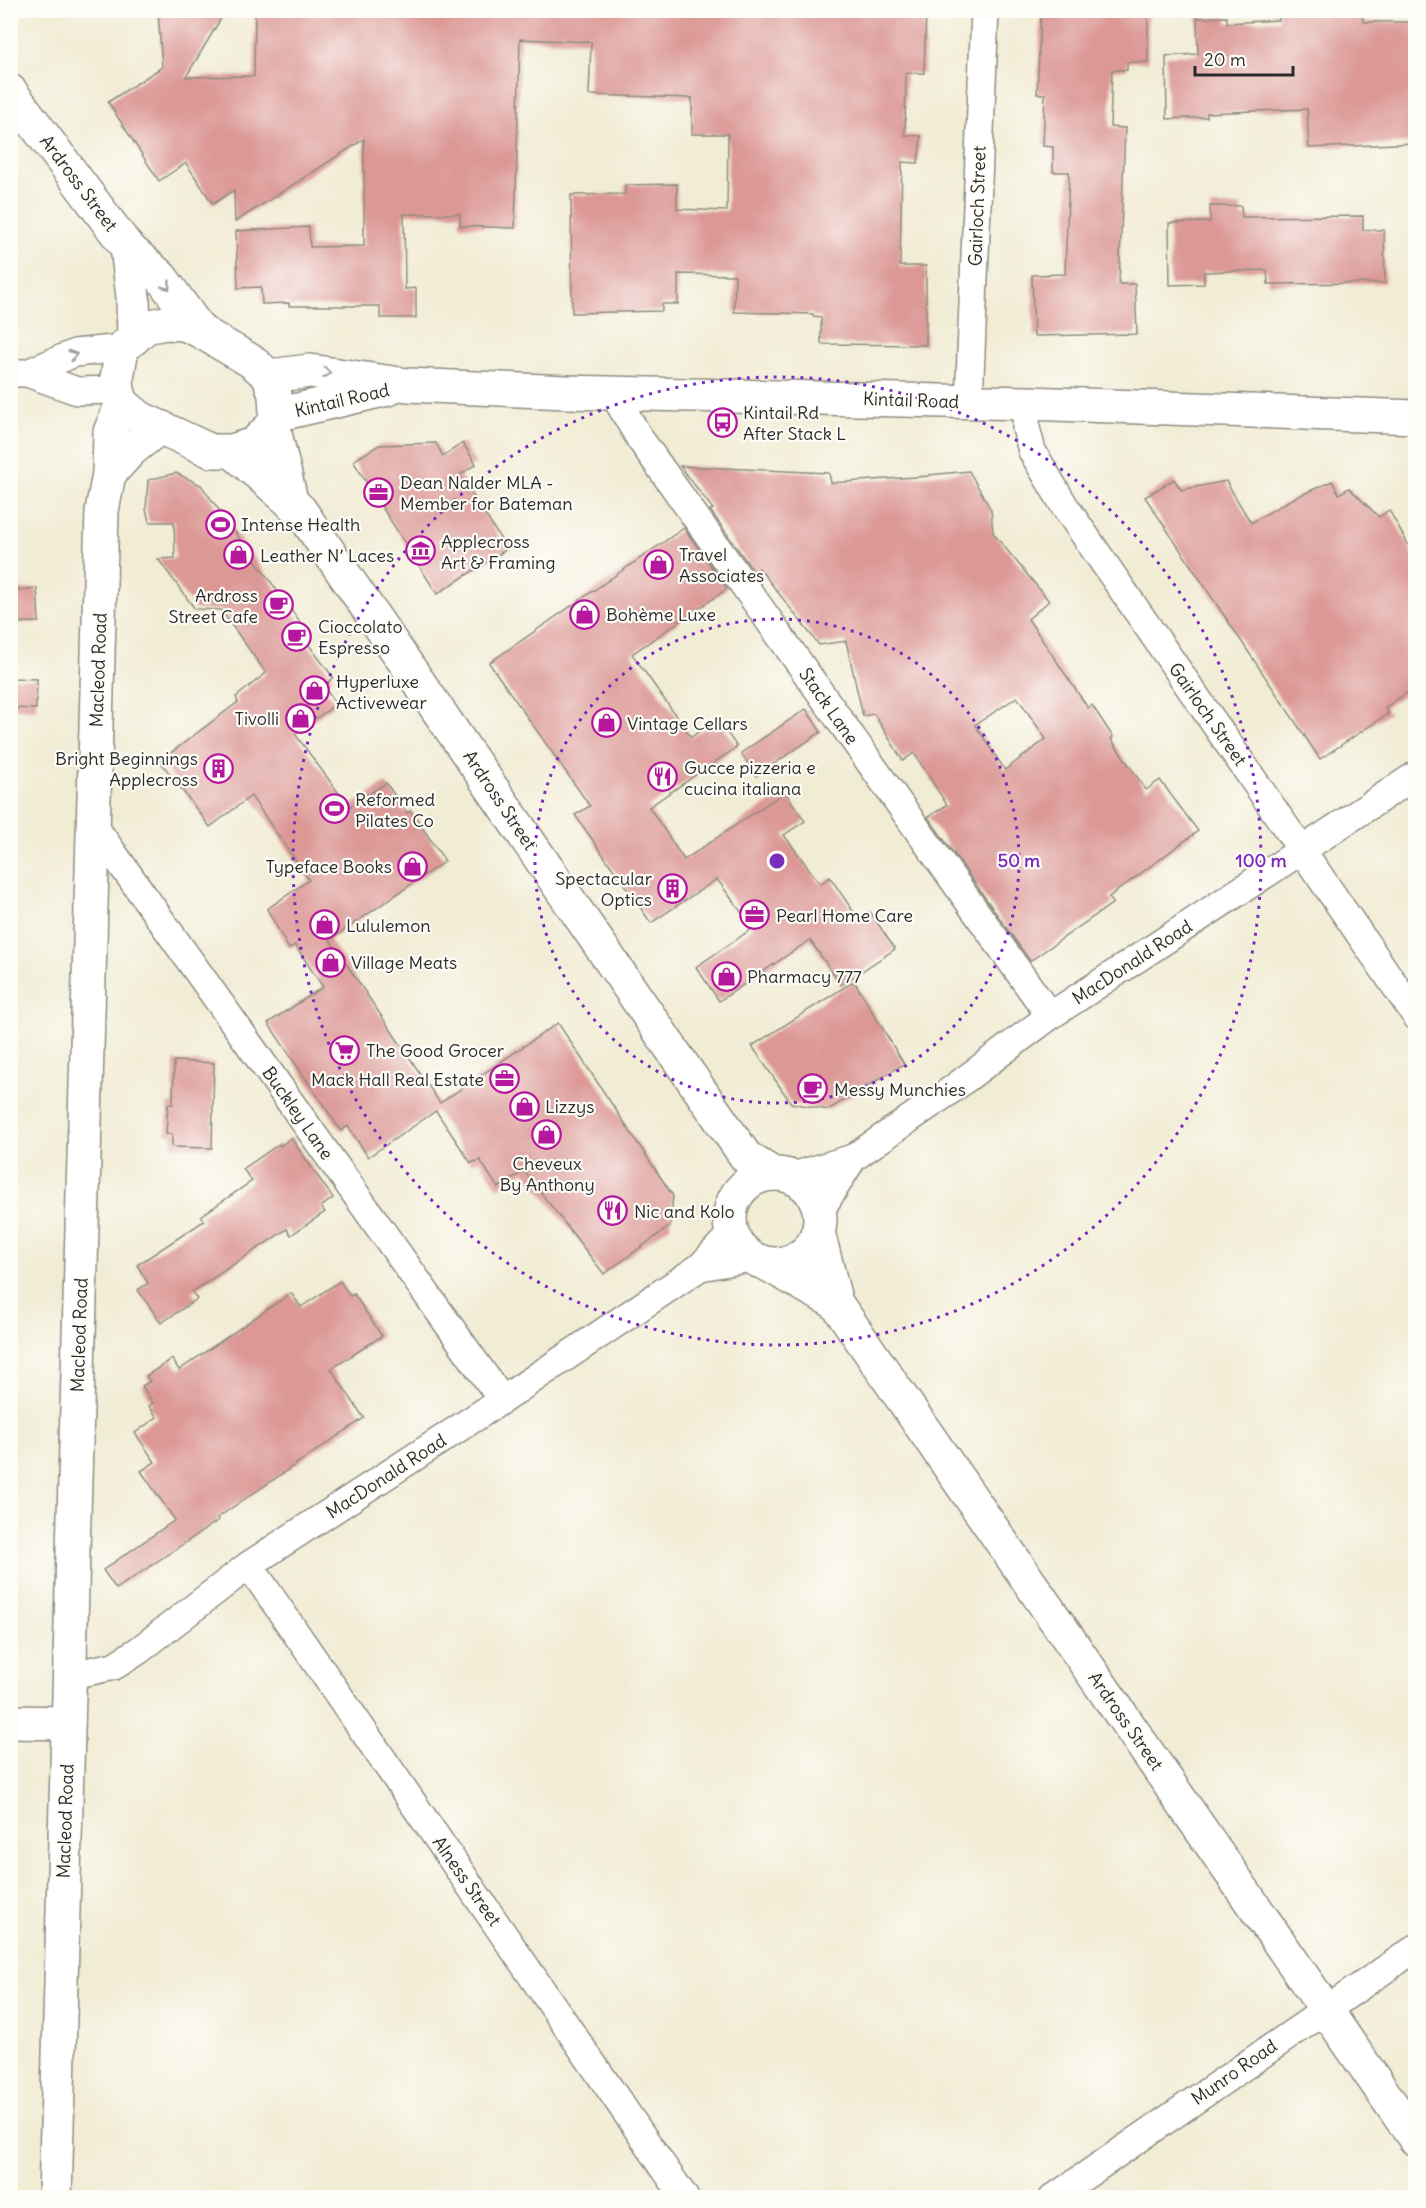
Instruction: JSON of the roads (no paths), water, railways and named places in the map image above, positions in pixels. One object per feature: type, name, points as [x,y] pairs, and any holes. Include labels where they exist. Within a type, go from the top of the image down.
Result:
[{"type":"street","name":"Gairloch Street","points":[[969,402],[985,10]]},
{"type":"street","name":"Ardross Street","points":[[10,91],[127,247],[161,277],[200,331]]},
{"type":"street","name":"Ardross Street","points":[[127,247],[133,297],[128,343]]},
{"type":"street","points":[[165,323],[184,324],[200,331],[251,361],[268,376],[275,395],[274,420],[254,444],[232,451],[211,451],[140,418],[120,396],[117,378],[128,343],[146,327],[165,323]]},
{"type":"street","points":[[19,373],[75,353],[128,343]]},
{"type":"street","name":"Kintail Road","points":[[268,376],[310,371],[407,385],[1416,417]]},
{"type":"street","points":[[19,373],[77,391],[120,396]]},
{"type":"street","name":"Kintail Road","points":[[274,420],[407,385]]},
{"type":"street","name":"Stack Lane","points":[[613,393],[640,439],[1050,1016]]},
{"type":"street","name":"Macleod Road","points":[[55,2198],[102,511],[109,474],[110,432],[120,396]]},
{"type":"street","name":"Gairloch Street","points":[[1027,403],[1026,428],[1032,451],[1064,505],[1416,1016]]},
{"type":"street","name":"Ardross Street","points":[[274,420],[292,504]]},
{"type":"street","points":[[109,474],[131,450],[160,427]]},
{"type":"street","name":"Ardross Street","points":[[232,451],[300,510],[746,1157],[782,1175]]},
{"type":"street","name":"MacDonald Road","points":[[782,1175],[853,1158],[947,1093],[1050,1016],[1416,775]]},
{"type":"street","name":"Buckley Lane","points":[[94,826],[502,1400]]},
{"type":"street","points":[[739,1191],[746,1157]]},
{"type":"street","name":"MacDonald Road","points":[[819,1222],[853,1158]]},
{"type":"street","points":[[782,1175],[801,1182],[817,1201],[819,1222],[807,1251],[798,1258],[776,1264],[749,1252],[729,1219],[731,1204],[739,1191],[760,1176],[782,1175]]},
{"type":"street","name":"Ardross Street","points":[[819,1222],[836,1303],[1416,2140]]},
{"type":"street","name":"Ardross Street","points":[[749,1252],[836,1303]]},
{"type":"street","name":"MacDonald Road","points":[[69,1671],[86,1672],[114,1666],[138,1651],[249,1565],[502,1400],[700,1267],[749,1252]]},
{"type":"street","name":"Alness Street","points":[[249,1565],[685,2198]]},
{"type":"street","points":[[10,1722],[68,1723]]},
{"type":"street","name":"Munro Road","points":[[1053,2198],[1416,1948]]},
{"type":"place","name":"Kintail Rd After Stack L","points":[[722,422]]},
{"type":"place","name":"Dean Nalder MLA - Member for Bateman","points":[[379,492]]},
{"type":"place","name":"Intense Health","points":[[220,524]]},
{"type":"place","name":"Applecross Art & Framing","points":[[420,551]]},
{"type":"place","name":"Leather N’ Laces","points":[[239,555]]},
{"type":"place","name":"Travel Associates","points":[[658,564]]},
{"type":"place","name":"Ardross Street Cafe","points":[[279,605]]},
{"type":"place","name":"Bohème Luxe","points":[[585,614]]},
{"type":"place","name":"Cioccolato Espresso","points":[[297,636]]},
{"type":"place","name":"Hyperluxe Activewear","points":[[315,691]]},
{"type":"place","name":"Tivolli","points":[[300,718]]},
{"type":"place","name":"Vintage Cellars","points":[[606,723]]},
{"type":"place","name":"Bright Beginnings Applecross","points":[[219,768]]},
{"type":"place","name":"Gucce pizzeria e cucina italiana","points":[[663,777]]},
{"type":"place","name":"Reformed Pilates Co","points":[[334,809]]},
{"type":"place","name":"Typeface Books","points":[[413,866]]},
{"type":"place","name":"Spectacular Optics","points":[[673,888]]},
{"type":"place","name":"Pearl Home Care","points":[[755,915]]},
{"type":"place","name":"Lululemon","points":[[325,925]]},
{"type":"place","name":"Village Meats","points":[[330,962]]},
{"type":"place","name":"Pharmacy 777","points":[[726,976]]},
{"type":"place","name":"The Good Grocer","points":[[345,1050]]},
{"type":"place","name":"Mack Hall Real Estate","points":[[505,1079]]},
{"type":"place","name":"Messy Munchies","points":[[813,1089]]},
{"type":"place","name":"Lizzys","points":[[524,1106]]},
{"type":"place","name":"Cheveux By Anthony","points":[[547,1134]]},
{"type":"place","name":"Nic and Kolo","points":[[613,1211]]}]
